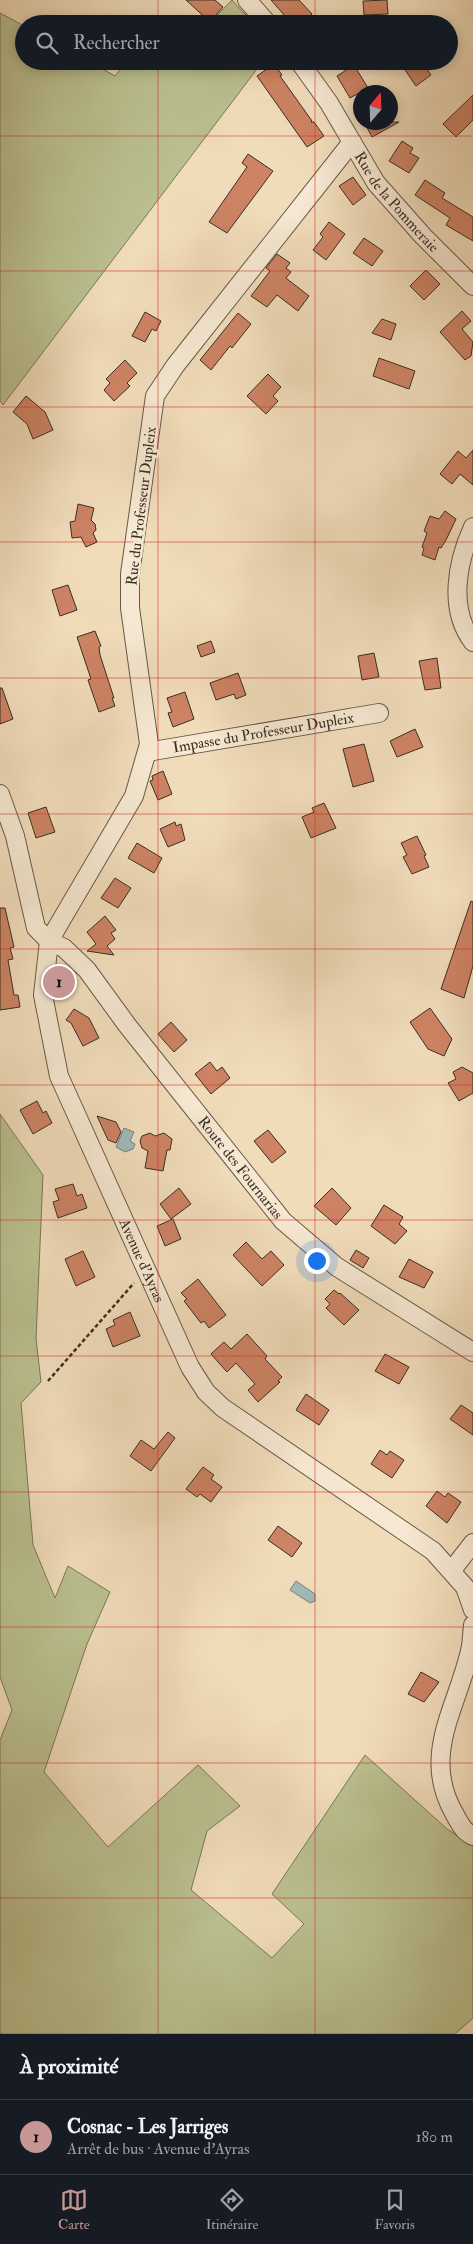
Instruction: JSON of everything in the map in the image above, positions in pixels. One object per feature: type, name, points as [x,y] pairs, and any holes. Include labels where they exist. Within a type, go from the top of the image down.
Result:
[{"type":"street","points":[[247,0],[260,15]]},
{"type":"street","name":"Rue de la Pommeraie","points":[[305,70],[329,103],[376,183],[423,236],[473,286]]},
{"type":"street","name":"Rue du Professeur Dupleix","points":[[49,941],[134,796],[149,744],[130,608],[130,574],[154,396],[175,366],[352,142]]},
{"type":"street","points":[[473,527],[464,548],[457,581],[460,611],[468,636],[473,642]]},
{"type":"street","name":"Impasse du Professeur Dupleix","points":[[147,752],[379,713]]},
{"type":"street","points":[[0,794],[15,836],[36,928],[49,941]]},
{"type":"street","name":"Avenue d'Ayras","points":[[49,941],[43,995],[59,1076],[190,1368],[206,1392],[223,1408],[433,1551],[466,1586],[473,1610]]},
{"type":"street","name":"Route des Fournarias","points":[[49,941],[64,948],[87,970],[127,1025],[283,1222],[337,1267],[473,1352]]},
{"type":"street","points":[[452,1570],[473,1544]]},
{"type":"street","points":[[473,1625],[471,1650],[443,1735],[440,1766],[445,1798],[464,1831],[473,1836]]},
{"type":"path","points":[[48,1381],[136,1280],[148,1275]]},
{"type":"green space","points":[[232,0],[246,15],[218,15]]},
{"type":"green space","points":[[0,13],[15,21],[15,70],[104,70],[115,76],[120,70],[256,70],[3,405],[0,401]]},
{"type":"green space","points":[[0,1114],[43,1175],[36,1339],[41,1382],[21,1403],[33,1545],[55,1598],[68,1566],[110,1592],[87,1644],[44,1772],[108,1847],[198,1765],[240,1806],[207,1831],[191,1890],[272,1958],[304,1924],[272,1894],[365,1755],[447,1829],[473,1846],[473,2018],[455,2034],[0,2034],[0,1740],[12,1710],[0,1677]]},
{"type":"water","points":[[124,1128],[134,1132],[130,1141],[135,1144],[133,1149],[125,1152],[116,1147]]},
{"type":"water","points":[[296,1581],[315,1594],[315,1601],[310,1603],[290,1590]]},
{"type":"building","points":[[186,0],[215,0],[223,7],[216,15],[202,15]]},
{"type":"building","points":[[271,0],[299,0],[312,14],[311,15],[284,15]]},
{"type":"building","points":[[387,0],[388,14],[364,15],[363,1]]},
{"type":"building","points":[[266,70],[278,70],[282,75],[280,76],[311,122],[314,122],[324,136],[307,147],[257,76]]},
{"type":"building","points":[[346,70],[357,70],[366,85],[353,85],[353,96],[350,98],[337,76]]},
{"type":"building","points":[[405,70],[427,70],[431,75],[416,86]]},
{"type":"building","points":[[473,95],[473,120],[456,137],[443,124]]},
{"type":"building","points":[[368,130],[385,130],[372,137]]},
{"type":"building","points":[[402,141],[413,148],[410,153],[419,158],[409,173],[389,161]]},
{"type":"building","points":[[248,154],[273,171],[227,233],[209,222],[247,167],[242,163]]},
{"type":"building","points":[[353,177],[366,195],[353,205],[339,186]]},
{"type":"building","points":[[425,180],[445,193],[442,198],[473,217],[473,241],[446,225],[450,218],[415,195]]},
{"type":"building","points":[[329,222],[345,234],[326,260],[313,250],[323,237],[320,234]]},
{"type":"building","points":[[364,238],[383,251],[372,266],[353,253]]},
{"type":"building","points":[[277,254],[290,263],[286,268],[291,272],[286,278],[309,296],[298,311],[277,295],[267,307],[251,296],[270,271],[266,268]]},
{"type":"building","points":[[426,270],[440,284],[424,300],[410,286]]},
{"type":"building","points":[[462,311],[471,321],[462,329],[473,342],[471,356],[465,360],[440,332]]},
{"type":"building","points":[[145,312],[161,321],[156,331],[152,329],[145,342],[132,336]]},
{"type":"building","points":[[238,313],[251,324],[211,370],[200,360]]},
{"type":"building","points":[[382,319],[396,324],[391,340],[372,333]]},
{"type":"building","points":[[379,358],[415,371],[409,389],[373,376]]},
{"type":"building","points":[[125,360],[137,373],[127,383],[130,386],[114,401],[104,390],[110,383],[106,379]]},
{"type":"building","points":[[268,374],[281,387],[273,396],[278,401],[266,414],[247,396]]},
{"type":"building","points":[[26,396],[45,412],[53,430],[33,439],[27,424],[13,412]]},
{"type":"building","points":[[473,450],[473,485],[460,474],[452,484],[440,474],[458,451],[466,458]]},
{"type":"building","points":[[78,504],[94,508],[91,520],[95,524],[96,530],[93,533],[97,542],[86,547],[81,537],[72,538],[70,522],[75,521]]},
{"type":"building","points":[[445,511],[456,519],[446,540],[441,548],[439,547],[435,560],[422,555],[424,548],[422,547],[427,533],[424,531],[430,516],[439,519]]},
{"type":"building","points":[[68,585],[77,610],[60,616],[52,590]]},
{"type":"building","points":[[95,631],[101,646],[99,647],[100,655],[115,706],[99,712],[88,680],[91,679],[77,637]]},
{"type":"building","points":[[211,641],[215,652],[201,657],[197,646]]},
{"type":"building","points":[[374,653],[379,677],[362,680],[358,656]]},
{"type":"building","points":[[437,658],[441,688],[425,690],[419,661]]},
{"type":"building","points":[[238,673],[246,695],[236,699],[234,694],[216,700],[210,683]]},
{"type":"building","points":[[0,688],[2,688],[13,719],[0,724]]},
{"type":"building","points":[[185,692],[194,719],[173,727],[168,713],[172,712],[167,698]]},
{"type":"building","points":[[415,729],[423,747],[397,757],[390,741]]},
{"type":"building","points":[[364,744],[374,781],[353,787],[343,749]]},
{"type":"building","points":[[163,771],[172,794],[158,800],[150,781],[153,780],[152,776]]},
{"type":"building","points":[[324,803],[336,828],[311,838],[302,817],[314,812],[312,808]]},
{"type":"building","points":[[46,807],[55,832],[36,838],[28,813]]},
{"type":"building","points":[[175,822],[176,826],[181,824],[185,840],[168,847],[160,829]]},
{"type":"building","points":[[417,836],[426,855],[424,856],[429,867],[412,874],[403,857],[407,855],[401,843]]},
{"type":"building","points":[[137,843],[162,858],[154,873],[128,858]]},
{"type":"building","points":[[115,878],[131,888],[118,908],[101,898]]},
{"type":"building","points":[[471,901],[473,902],[473,966],[464,998],[441,989]]},
{"type":"building","points":[[0,908],[5,908],[14,947],[10,948],[13,959],[8,960],[14,995],[18,995],[20,1007],[0,1010]]},
{"type":"building","points":[[105,916],[116,930],[111,933],[115,939],[107,946],[114,955],[87,951],[96,944],[87,932]]},
{"type":"building","points":[[430,1008],[452,1039],[444,1056],[428,1049],[410,1022]]},
{"type":"building","points":[[74,1009],[89,1018],[99,1038],[83,1046],[71,1023],[66,1020]]},
{"type":"building","points":[[171,1022],[187,1040],[174,1052],[158,1034]]},
{"type":"building","points":[[210,1062],[217,1071],[222,1067],[230,1078],[211,1094],[195,1074]]},
{"type":"building","points":[[462,1067],[473,1073],[473,1093],[459,1101],[448,1083],[456,1079],[453,1072]]},
{"type":"building","points":[[37,1101],[43,1113],[46,1111],[52,1123],[33,1134],[20,1110]]},
{"type":"building","points":[[97,1116],[116,1122],[121,1132],[116,1143],[108,1140]]},
{"type":"building","points":[[268,1130],[286,1152],[272,1163],[254,1141]]},
{"type":"building","points":[[150,1133],[155,1136],[164,1133],[172,1139],[170,1150],[167,1150],[163,1171],[145,1168],[148,1151],[142,1148],[140,1141],[142,1136]]},
{"type":"building","points":[[73,1184],[77,1196],[82,1194],[87,1208],[58,1218],[53,1202],[59,1200],[55,1189]]},
{"type":"building","points":[[179,1188],[191,1204],[171,1219],[160,1204]]},
{"type":"building","points":[[332,1188],[351,1208],[336,1225],[314,1206]]},
{"type":"building","points":[[384,1205],[403,1217],[399,1224],[407,1231],[395,1244],[371,1226]]},
{"type":"building","points":[[173,1219],[181,1239],[165,1246],[157,1226]]},
{"type":"building","points":[[246,1242],[262,1259],[271,1251],[284,1265],[262,1286],[233,1255]]},
{"type":"building","points":[[356,1250],[369,1258],[363,1268],[350,1260]]},
{"type":"building","points":[[83,1251],[95,1277],[76,1286],[65,1259]]},
{"type":"building","points":[[409,1259],[433,1272],[424,1288],[399,1277]]},
{"type":"building","points":[[198,1279],[226,1315],[209,1328],[204,1321],[201,1323],[184,1301],[187,1299],[181,1293]]},
{"type":"building","points":[[334,1290],[359,1310],[344,1325],[326,1308],[330,1304],[325,1299]]},
{"type":"building","points":[[130,1312],[140,1336],[113,1347],[106,1329],[115,1325],[113,1320]]},
{"type":"building","points":[[247,1334],[267,1356],[265,1359],[282,1377],[278,1381],[280,1382],[258,1402],[248,1390],[255,1384],[236,1363],[227,1372],[211,1354],[224,1342],[231,1349]]},
{"type":"building","points":[[385,1354],[409,1367],[399,1384],[375,1371]]},
{"type":"building","points":[[306,1394],[329,1410],[319,1425],[296,1410]]},
{"type":"building","points":[[461,1405],[473,1413],[473,1435],[450,1419]]},
{"type":"building","points":[[168,1432],[175,1438],[151,1471],[130,1456],[141,1440],[154,1449]]},
{"type":"building","points":[[380,1450],[387,1455],[390,1451],[404,1460],[392,1478],[371,1464]]},
{"type":"building","points":[[203,1467],[214,1475],[211,1479],[222,1487],[211,1502],[200,1494],[197,1497],[186,1489]]},
{"type":"building","points":[[437,1491],[445,1497],[448,1493],[461,1502],[447,1523],[426,1506]]},
{"type":"building","points":[[278,1526],[302,1543],[292,1557],[268,1540]]},
{"type":"building","points":[[421,1672],[439,1682],[424,1702],[408,1694]]},
{"type":"place","name":"Cosnac - Les Jarriges","points":[[59,982]]}]
